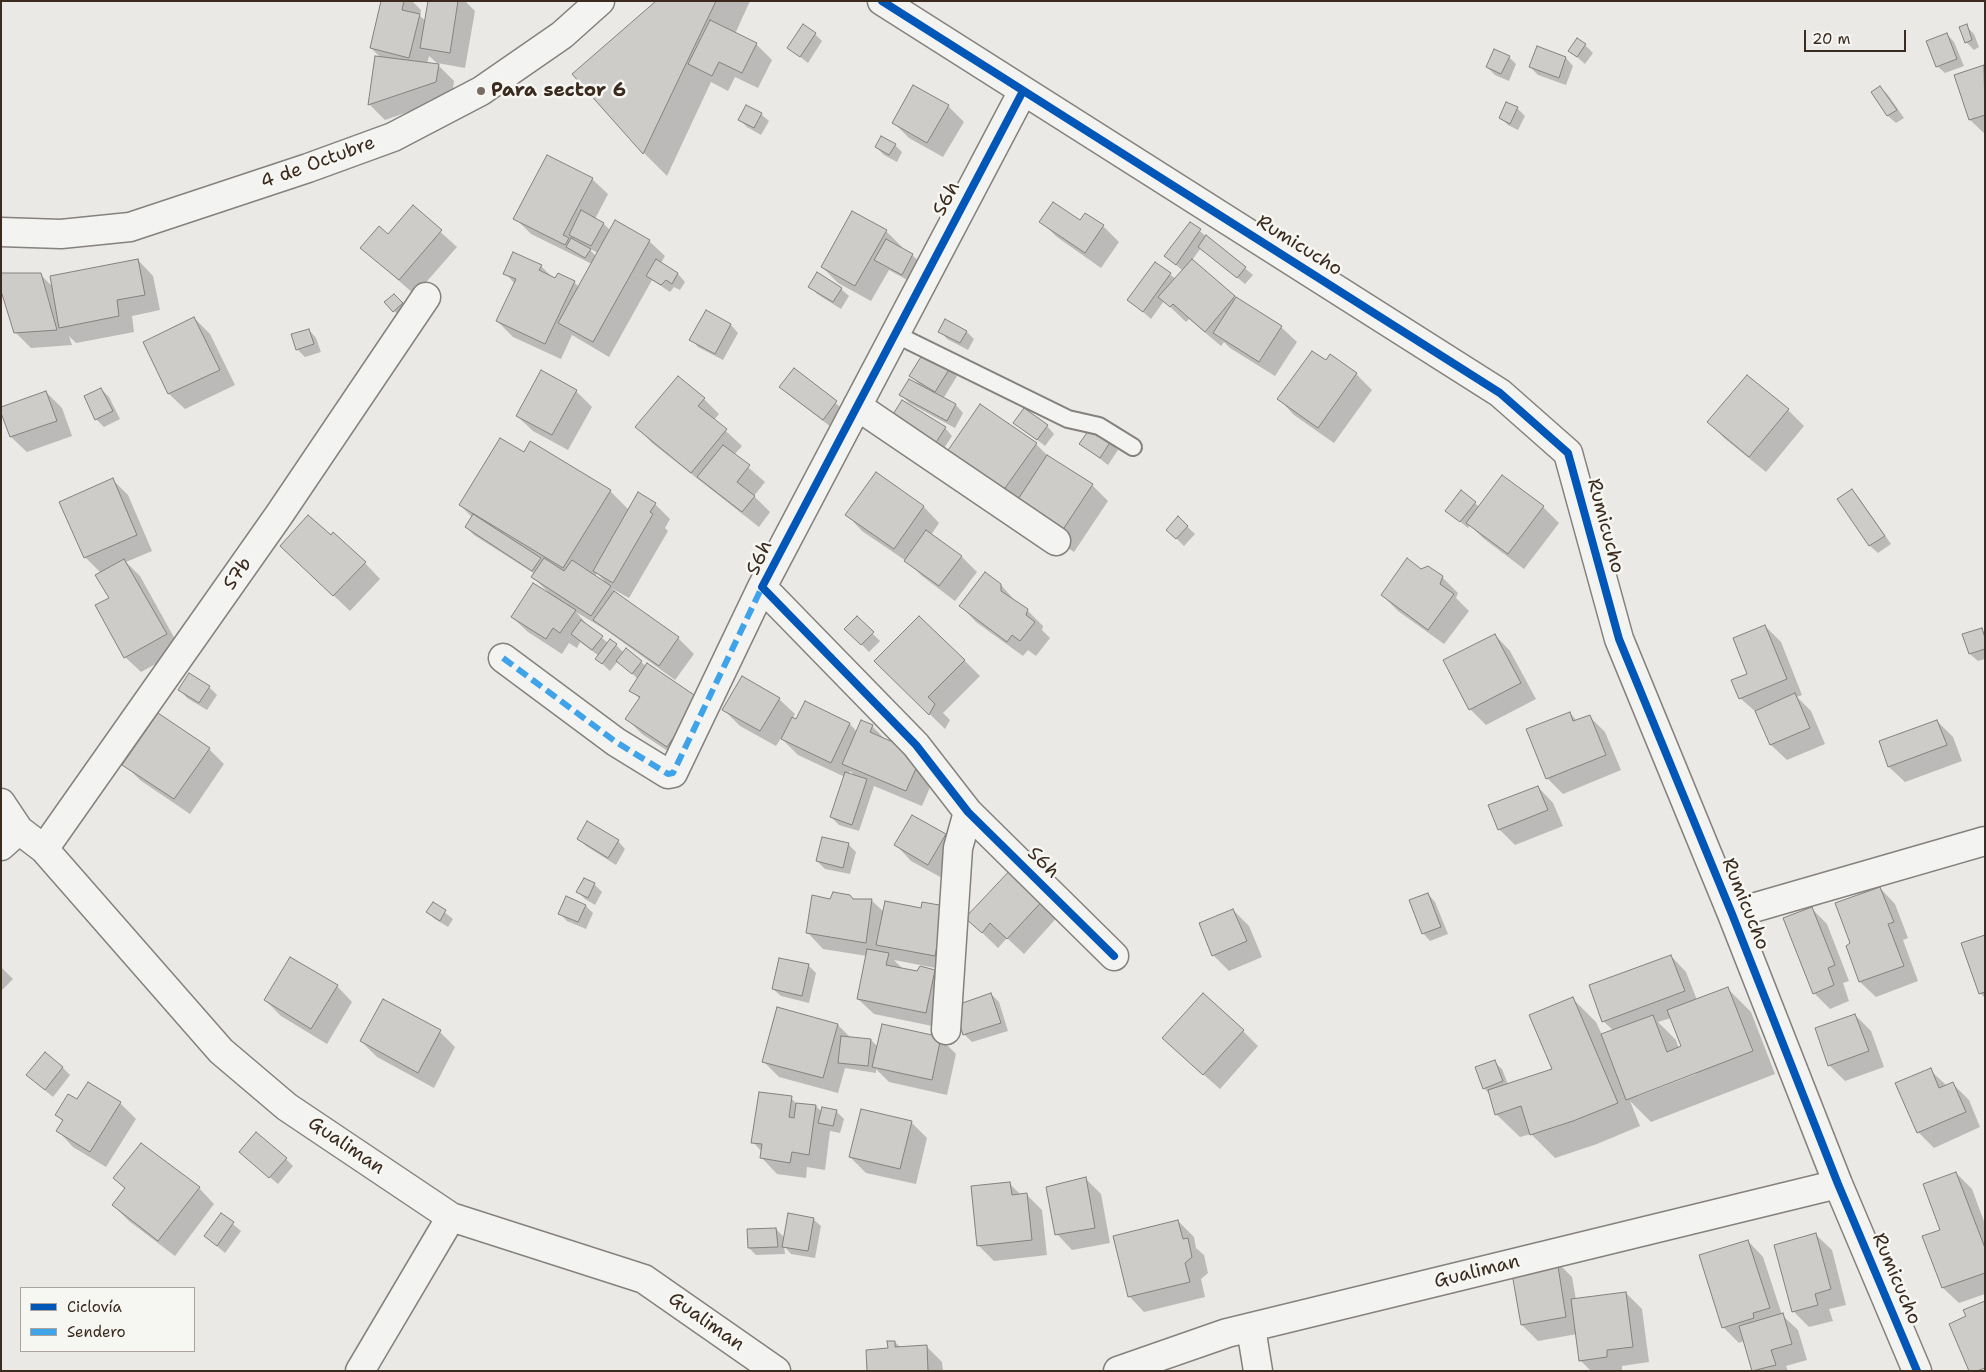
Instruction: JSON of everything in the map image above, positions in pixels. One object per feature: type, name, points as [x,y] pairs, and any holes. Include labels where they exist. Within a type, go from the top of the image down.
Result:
[{"type":"street","name":"4 de Octubre","points":[[1,232],[61,234],[130,227],[308,168],[393,137],[480,91],[562,35],[600,1]]},
{"type":"street","name":"Rumicucho","points":[[882,1],[1500,392],[1568,453],[1620,639],[1732,914],[1838,1184],[1917,1371]]},
{"type":"street","name":"S6h","points":[[1023,91],[762,587],[916,745],[968,812],[1114,956]]},
{"type":"street","name":"S7b","points":[[44,849],[279,515],[426,297]]},
{"type":"street","points":[[857,406],[1056,541]]},
{"type":"street","points":[[503,658],[616,742],[668,774],[673,773],[762,587]]},
{"type":"street","name":"Gualiman","points":[[1,803],[10,838],[44,849],[221,1051],[287,1107],[451,1217],[644,1278],[776,1371]]},
{"type":"street","points":[[946,1030],[958,848],[968,812]]},
{"type":"street","points":[[1732,914],[1985,841]]},
{"type":"street","name":"Gualiman","points":[[1118,1371],[1227,1333],[1838,1184]]},
{"type":"street","points":[[360,1371],[451,1217]]},
{"type":"street","points":[[1251,1328],[1258,1371]]},
{"type":"lane","points":[[895,334],[1068,419],[1099,426],[1133,447]]},
{"type":"building","points":[[381,1],[404,1],[402,10],[420,14],[409,58],[370,48]]},
{"type":"building","points":[[428,1],[458,1],[450,53],[420,48]]},
{"type":"building","points":[[656,1],[716,1],[643,154],[572,74]]},
{"type":"building","points":[[710,20],[757,43],[742,73],[719,62],[712,76],[688,64]]},
{"type":"building","points":[[803,24],[816,33],[800,57],[787,48]]},
{"type":"building","points":[[1967,24],[1972,40],[1965,43],[1959,27]]},
{"type":"building","points":[[1947,33],[1957,59],[1936,67],[1926,41]]},
{"type":"building","points":[[1577,38],[1586,44],[1577,57],[1568,51]]},
{"type":"building","points":[[1537,46],[1566,57],[1559,78],[1529,67]]},
{"type":"building","points":[[1494,49],[1510,56],[1501,74],[1486,67]]},
{"type":"building","points":[[375,56],[439,64],[436,82],[368,105]]},
{"type":"building","points":[[1984,65],[1985,115],[1969,120],[1954,75]]},
{"type":"building","points":[[913,85],[949,105],[927,143],[892,123]]},
{"type":"building","points":[[1880,86],[1897,110],[1887,116],[1871,92]]},
{"type":"building","points":[[1506,102],[1518,107],[1510,124],[1499,118]]},
{"type":"building","points":[[746,105],[762,113],[754,128],[738,120]]},
{"type":"building","points":[[881,136],[896,144],[889,155],[875,147]]},
{"type":"building","points":[[547,155],[593,178],[563,235],[569,238],[565,245],[513,219]]},
{"type":"building","points":[[1053,202],[1080,220],[1085,213],[1104,225],[1085,253],[1039,222]]},
{"type":"building","points":[[413,205],[442,230],[399,280],[360,248],[379,226],[388,234]]},
{"type":"building","points":[[581,210],[604,223],[591,246],[569,235]]},
{"type":"building","points":[[852,211],[887,230],[855,286],[821,267]]},
{"type":"building","points":[[615,220],[650,240],[593,342],[558,323]]},
{"type":"building","points":[[1190,222],[1201,229],[1176,265],[1164,256]]},
{"type":"building","points":[[1206,235],[1246,267],[1237,278],[1198,247]]},
{"type":"building","points":[[571,238],[591,249],[585,258],[566,247]]},
{"type":"building","points":[[886,239],[913,254],[902,275],[874,260]]},
{"type":"building","points":[[513,252],[542,265],[539,270],[555,278],[558,273],[575,281],[545,344],[496,321],[516,279],[503,274]]},
{"type":"building","points":[[138,259],[145,295],[117,300],[119,316],[59,328],[50,276]]},
{"type":"building","points":[[656,259],[678,273],[672,284],[666,280],[661,285],[646,276]]},
{"type":"building","points":[[1192,259],[1235,296],[1205,332],[1173,304],[1170,307],[1158,297]]},
{"type":"building","points":[[1155,262],[1171,273],[1143,312],[1127,300]]},
{"type":"building","points":[[817,272],[842,288],[833,302],[808,287]]},
{"type":"building","points":[[1,273],[41,273],[57,330],[14,333],[1,291]]},
{"type":"building","points":[[394,294],[403,303],[393,312],[384,302]]},
{"type":"building","points":[[1236,297],[1282,326],[1259,362],[1213,333]]},
{"type":"building","points":[[706,310],[731,324],[715,354],[689,340]]},
{"type":"building","points":[[194,317],[220,370],[168,394],[143,342]]},
{"type":"building","points":[[945,319],[967,331],[960,343],[938,332]]},
{"type":"building","points":[[309,329],[314,344],[296,350],[291,334]]},
{"type":"building","points":[[1312,351],[1326,360],[1330,354],[1357,373],[1318,428],[1277,399]]},
{"type":"building","points":[[924,352],[950,368],[935,392],[909,376]]},
{"type":"building","points":[[794,368],[837,401],[823,420],[779,387]]},
{"type":"building","points":[[541,370],[577,390],[552,435],[516,416]]},
{"type":"building","points":[[1747,375],[1789,409],[1749,457],[1707,422]]},
{"type":"building","points":[[678,376],[705,398],[698,406],[727,429],[691,473],[635,427]]},
{"type":"building","points":[[909,379],[956,404],[947,421],[899,395]]},
{"type":"building","points":[[101,388],[113,411],[95,420],[84,396]]},
{"type":"building","points":[[46,391],[57,421],[10,437],[1,413],[1,407]]},
{"type":"building","points":[[902,400],[946,427],[933,447],[890,419]]},
{"type":"building","points":[[980,404],[1037,443],[998,498],[942,459]]},
{"type":"building","points":[[1024,408],[1048,425],[1037,440],[1013,423]]},
{"type":"building","points":[[1091,427],[1111,441],[1100,458],[1079,444]]},
{"type":"building","points":[[500,438],[524,452],[530,441],[611,490],[563,568],[459,505]]},
{"type":"building","points":[[723,445],[750,465],[737,482],[755,496],[742,512],[697,477]]},
{"type":"building","points":[[1047,455],[1093,484],[1058,537],[1013,507]]},
{"type":"building","points":[[876,472],[924,506],[894,549],[845,515]]},
{"type":"building","points":[[1502,475],[1544,506],[1508,554],[1466,523]]},
{"type":"building","points":[[113,478],[137,535],[84,558],[59,502]]},
{"type":"building","points":[[1852,489],[1885,536],[1869,546],[1837,499]]},
{"type":"building","points":[[1461,490],[1476,502],[1460,522],[1445,511]]},
{"type":"building","points":[[638,492],[656,503],[650,512],[653,514],[613,583],[593,571]]},
{"type":"building","points":[[473,514],[541,558],[532,571],[465,527]]},
{"type":"building","points":[[308,515],[331,535],[333,532],[366,562],[333,596],[280,546]]},
{"type":"building","points":[[1178,516],[1188,526],[1176,539],[1166,530]]},
{"type":"building","points":[[926,530],[962,556],[939,586],[904,561]]},
{"type":"building","points":[[544,558],[564,571],[572,560],[611,586],[591,616],[531,577]]},
{"type":"building","points":[[1407,558],[1421,569],[1428,566],[1443,576],[1440,584],[1454,594],[1428,630],[1381,595]]},
{"type":"building","points":[[124,559],[167,634],[124,658],[95,605],[109,598],[95,575]]},
{"type":"building","points":[[985,572],[1001,584],[1001,591],[1028,609],[1026,615],[1035,622],[1020,641],[1012,635],[1007,642],[959,606]]},
{"type":"building","points":[[533,583],[576,610],[560,633],[553,628],[546,639],[511,617]]},
{"type":"building","points":[[614,591],[679,637],[659,666],[593,620]]},
{"type":"building","points":[[857,616],[874,632],[861,645],[844,629]]},
{"type":"building","points":[[919,616],[965,660],[928,697],[935,704],[929,715],[874,661]]},
{"type":"building","points":[[581,620],[603,636],[592,650],[571,634]]},
{"type":"building","points":[[1765,625],[1787,679],[1739,699],[1731,680],[1747,674],[1733,638]]},
{"type":"building","points":[[1982,628],[1985,638],[1985,649],[1969,654],[1962,634]]},
{"type":"building","points":[[1495,634],[1521,683],[1469,710],[1443,660]]},
{"type":"building","points":[[610,639],[617,644],[602,664],[595,659]]},
{"type":"building","points":[[626,648],[642,661],[632,674],[616,661]]},
{"type":"building","points":[[647,663],[700,699],[667,747],[625,719],[640,697],[629,691]]},
{"type":"building","points":[[189,673],[210,686],[199,703],[178,690]]},
{"type":"building","points":[[742,676],[780,698],[760,731],[722,710]]},
{"type":"building","points":[[1795,693],[1810,728],[1770,745],[1755,711]]},
{"type":"building","points":[[805,701],[850,723],[831,763],[781,739],[792,717],[796,719]]},
{"type":"building","points":[[1570,712],[1573,721],[1590,715],[1606,755],[1546,779],[1526,729]]},
{"type":"building","points":[[158,713],[210,748],[174,799],[122,765]]},
{"type":"building","points":[[861,720],[873,725],[870,732],[922,755],[906,791],[842,764]]},
{"type":"building","points":[[1937,720],[1947,745],[1888,767],[1879,741]]},
{"type":"building","points":[[845,772],[867,779],[852,825],[830,817]]},
{"type":"building","points":[[1538,786],[1548,810],[1498,830],[1488,805]]},
{"type":"building","points":[[912,815],[946,834],[928,865],[894,845]]},
{"type":"building","points":[[587,821],[619,840],[608,858],[577,839]]},
{"type":"building","points":[[822,837],[849,843],[843,868],[816,861]]},
{"type":"building","points":[[1014,866],[1047,896],[1007,939],[990,923],[982,933],[965,918]]},
{"type":"building","points":[[584,878],[595,883],[588,898],[576,892]]},
{"type":"building","points":[[1880,887],[1894,922],[1888,924],[1904,966],[1859,982],[1846,946],[1850,943],[1835,903]]},
{"type":"building","points":[[833,892],[850,895],[853,899],[872,899],[866,943],[806,933],[812,895],[830,899]]},
{"type":"building","points":[[1428,893],[1441,927],[1422,934],[1409,900]]},
{"type":"building","points":[[566,896],[586,905],[578,922],[558,914]]},
{"type":"building","points":[[885,901],[921,908],[922,902],[945,906],[935,956],[876,945]]},
{"type":"building","points":[[433,902],[446,910],[440,921],[426,912]]},
{"type":"building","points":[[1812,907],[1835,965],[1828,968],[1834,985],[1813,994],[1783,918]]},
{"type":"building","points":[[1233,909],[1247,941],[1212,956],[1199,923]]},
{"type":"building","points":[[1985,935],[1985,992],[1979,994],[1961,943]]},
{"type":"building","points":[[867,949],[889,953],[886,965],[917,971],[920,966],[935,970],[926,1013],[857,999]]},
{"type":"building","points":[[1671,955],[1685,991],[1602,1022],[1589,985]]},
{"type":"building","points":[[290,957],[338,985],[311,1029],[264,1000]]},
{"type":"building","points":[[779,958],[809,964],[802,996],[772,989]]},
{"type":"building","points":[[1728,987],[1753,1051],[1626,1100],[1601,1034],[1653,1015],[1667,1052],[1681,1046],[1667,1010]]},
{"type":"building","points":[[991,993],[1001,1023],[963,1035],[954,1006]]},
{"type":"building","points":[[1203,993],[1244,1030],[1203,1075],[1162,1038]]},
{"type":"building","points":[[1573,997],[1618,1103],[1573,1121],[1530,1135],[1521,1106],[1495,1115],[1488,1090],[1552,1069],[1529,1015]]},
{"type":"building","points":[[383,999],[441,1030],[418,1073],[360,1041]]},
{"type":"building","points":[[777,1007],[838,1024],[823,1078],[762,1062]]},
{"type":"building","points":[[1855,1014],[1869,1051],[1828,1066],[1815,1028]]},
{"type":"building","points":[[882,1024],[941,1037],[932,1080],[872,1067]]},
{"type":"building","points":[[841,1036],[871,1039],[868,1066],[838,1063]]},
{"type":"building","points":[[45,1052],[63,1067],[45,1090],[26,1075]]},
{"type":"building","points":[[1495,1060],[1503,1081],[1483,1089],[1475,1067]]},
{"type":"building","points":[[1931,1068],[1939,1088],[1953,1082],[1966,1112],[1917,1133],[1895,1083]]},
{"type":"building","points":[[88,1082],[121,1102],[90,1152],[56,1131],[63,1120],[55,1115],[68,1094],[77,1099]]},
{"type":"building","points":[[759,1092],[792,1096],[789,1117],[794,1118],[796,1103],[816,1105],[809,1155],[792,1152],[790,1163],[760,1158],[762,1144],[751,1143]]},
{"type":"building","points":[[822,1107],[837,1110],[833,1126],[818,1123]]},
{"type":"building","points":[[861,1109],[912,1121],[900,1169],[849,1157]]},
{"type":"building","points":[[256,1132],[287,1158],[269,1178],[239,1152]]},
{"type":"building","points":[[141,1143],[200,1187],[158,1241],[112,1205],[125,1188],[113,1178]]},
{"type":"building","points":[[1956,1172],[1985,1248],[1985,1273],[1942,1288],[1922,1236],[1940,1230],[1923,1184]]},
{"type":"building","points":[[1086,1177],[1095,1228],[1055,1235],[1046,1187]]},
{"type":"building","points":[[1010,1182],[1012,1195],[1027,1193],[1032,1240],[977,1246],[971,1186]]},
{"type":"building","points":[[221,1213],[234,1222],[217,1246],[204,1236]]},
{"type":"building","points":[[788,1213],[814,1218],[808,1251],[782,1247]]},
{"type":"building","points":[[1178,1220],[1183,1239],[1188,1238],[1192,1257],[1185,1263],[1190,1282],[1128,1297],[1113,1236]]},
{"type":"building","points":[[776,1228],[778,1247],[748,1248],[747,1229]]},
{"type":"building","points":[[1816,1233],[1831,1289],[1815,1294],[1818,1305],[1792,1312],[1774,1245]]},
{"type":"building","points":[[1748,1240],[1770,1308],[1753,1313],[1754,1318],[1722,1328],[1699,1255]]},
{"type":"building","points":[[1557,1260],[1566,1317],[1521,1325],[1511,1268]]},
{"type":"building","points":[[1626,1292],[1633,1347],[1607,1350],[1607,1357],[1579,1361],[1571,1299]]},
{"type":"building","points":[[1985,1301],[1985,1368],[1969,1371],[1949,1324],[1966,1316],[1963,1310]]},
{"type":"building","points":[[1783,1313],[1792,1344],[1771,1350],[1776,1365],[1752,1371],[1739,1326]]},
{"type":"building","points":[[887,1341],[895,1341],[895,1347],[927,1345],[928,1371],[867,1371],[866,1350],[888,1348]]},
{"type":"marked path","points":[[503,658],[616,742],[668,774],[673,773],[762,587]]},
{"type":"cycle path","points":[[882,1],[1500,393],[1568,453],[1619,639],[1732,914],[1838,1184],[1917,1371]]},
{"type":"cycle path","points":[[1023,91],[762,587],[916,745],[968,812],[1114,956]]},
{"type":"place","name":"Para sector 6","points":[[481,91]]}]
